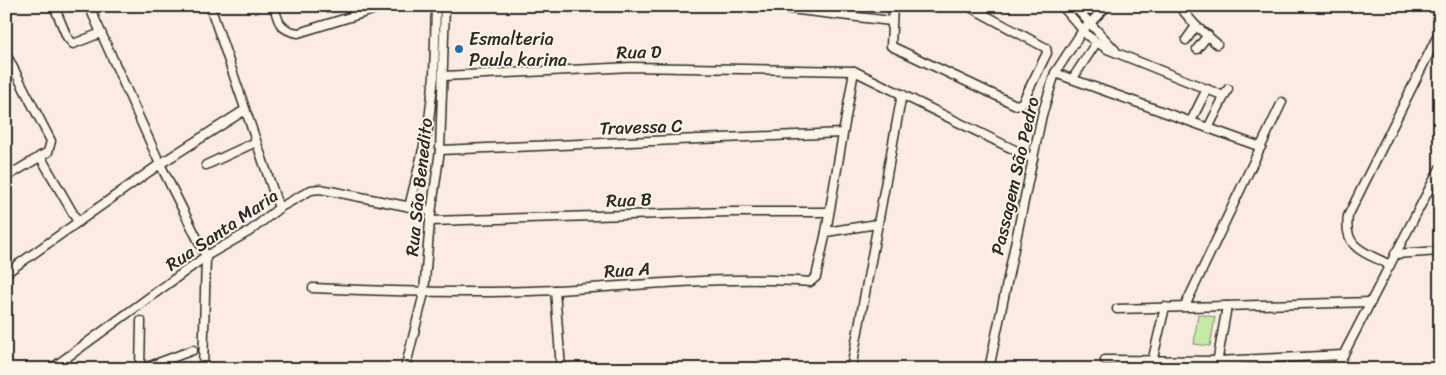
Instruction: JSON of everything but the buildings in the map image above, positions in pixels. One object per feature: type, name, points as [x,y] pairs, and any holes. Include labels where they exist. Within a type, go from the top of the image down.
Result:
[{"type":"street","points":[[54,6],[67,37],[73,44],[101,32]]},
{"type":"street","points":[[89,6],[160,164],[206,256],[203,369]]},
{"type":"street","points":[[210,6],[279,208]]},
{"type":"street","points":[[274,6],[278,23],[286,31],[298,33],[386,6]]},
{"type":"street","name":"Rua São Benedito","points":[[409,207],[428,129],[434,76],[436,6]]},
{"type":"street","name":"Rua São Benedito","points":[[405,369],[424,294],[431,211],[440,150],[445,6]]},
{"type":"street","points":[[765,6],[891,21]]},
{"type":"street","points":[[893,6],[891,46],[1016,105],[1022,104],[1047,54],[1046,48],[968,6]]},
{"type":"street","points":[[1062,6],[1096,43],[1208,89],[1226,92],[1208,128]]},
{"type":"street","points":[[1074,6],[1116,52]]},
{"type":"street","name":"Passagem São Pedro","points":[[989,369],[1042,115],[1055,72],[1083,30],[1107,6]]},
{"type":"street","points":[[1179,6],[1196,26],[1217,44]]},
{"type":"street","points":[[1186,40],[1196,26]]},
{"type":"street","points":[[1390,265],[1352,244],[1347,234],[1348,216],[1440,31]]},
{"type":"street","points":[[1197,49],[1208,35]]},
{"type":"street","points":[[1073,78],[1096,43]]},
{"type":"street","points":[[6,54],[37,109],[52,141],[44,154],[6,177]]},
{"type":"street","name":"Rua D","points":[[444,76],[632,66],[835,69],[854,71],[1033,159]]},
{"type":"street","points":[[854,71],[826,232],[877,224]]},
{"type":"street","points":[[1055,72],[1261,147]]},
{"type":"street","points":[[1191,121],[1208,89]]},
{"type":"street","points":[[851,369],[902,94]]},
{"type":"street","points":[[1185,306],[1282,102]]},
{"type":"street","points":[[6,274],[160,164],[245,110]]},
{"type":"street","name":"Travessa C","points":[[440,150],[842,133]]},
{"type":"street","points":[[206,165],[256,142]]},
{"type":"street","points":[[44,154],[78,222]]},
{"type":"street","points":[[1336,369],[1440,168]]},
{"type":"street","name":"Rua Santa Maria","points":[[50,369],[206,256],[250,231],[279,208],[311,190],[320,189],[431,211]]},
{"type":"street","name":"Rua B","points":[[430,221],[730,212],[828,212]]},
{"type":"street","name":"Rua A","points":[[313,288],[424,294],[555,290],[712,279],[810,282],[816,277],[826,232]]},
{"type":"street","points":[[1395,254],[1440,252]]},
{"type":"street","points":[[555,290],[561,369]]},
{"type":"street","points":[[1116,309],[1371,302]]},
{"type":"street","points":[[1217,365],[1227,306]]},
{"type":"street","points":[[1152,362],[1165,307]]},
{"type":"street","points":[[142,320],[141,369],[192,350]]},
{"type":"street","points":[[1106,360],[1217,365],[1343,355]]},
{"type":"green space","points":[[1198,314],[1215,317],[1210,346],[1194,344]]},
{"type":"place","name":"Esmalteria Paula karina","points":[[459,49]]}]
